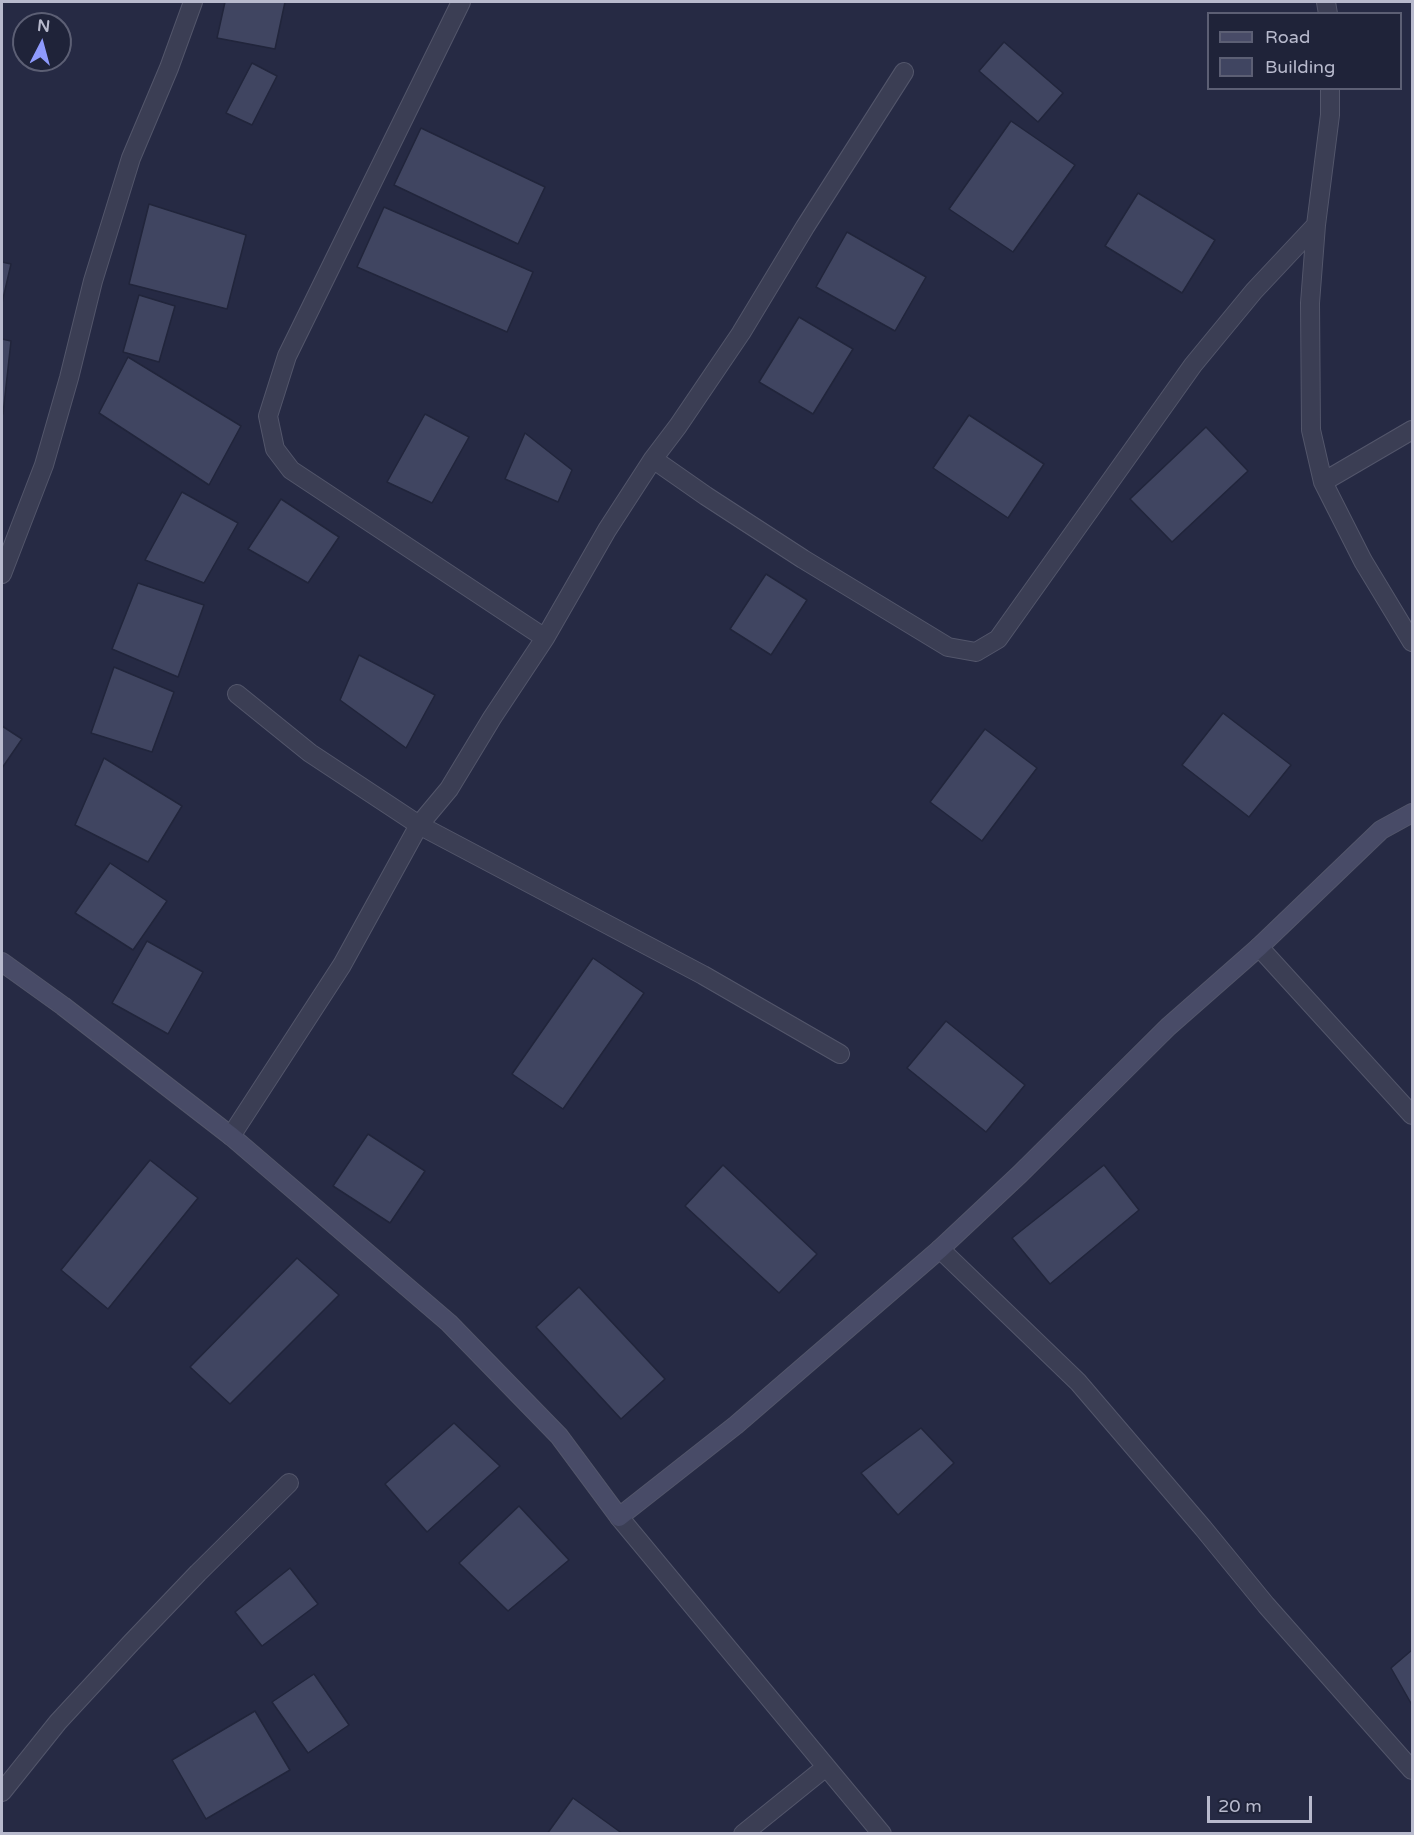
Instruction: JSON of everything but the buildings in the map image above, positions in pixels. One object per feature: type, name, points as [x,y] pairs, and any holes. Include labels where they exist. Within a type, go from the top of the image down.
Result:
[{"type":"street","points":[[2,574],[44,465],[93,281],[131,158],[169,68],[193,2]]},
{"type":"street","points":[[461,2],[287,356],[268,416],[275,449],[291,470],[544,638]]},
{"type":"street","points":[[231,1136],[342,965],[419,825],[449,789],[653,459],[741,333],[805,227],[904,72]]},
{"type":"street","points":[[1330,90],[1330,115],[1316,225],[1310,303],[1311,430],[1323,482],[1363,561],[1413,642]]},
{"type":"street","points":[[653,459],[802,559],[948,647],[976,652],[998,639],[1193,365],[1254,291],[1316,225]]},
{"type":"street","points":[[1323,482],[1413,430]]},
{"type":"street","points":[[237,694],[310,753],[419,825],[703,975],[840,1054]]},
{"type":"street","points":[[619,1517],[736,1425],[940,1249],[1020,1174],[1168,1027],[1259,946],[1381,830],[1413,813]]},
{"type":"street","points":[[1259,946],[1413,1115]]},
{"type":"street","points":[[2,962],[63,1006],[231,1136],[449,1323],[559,1436],[619,1517],[882,1833]]},
{"type":"street","points":[[940,1249],[1078,1382],[1175,1494],[1266,1605],[1413,1770]]},
{"type":"street","points":[[2,1792],[58,1722],[123,1652],[198,1573],[289,1483]]},
{"type":"street","points":[[742,1833],[826,1767]]}]
